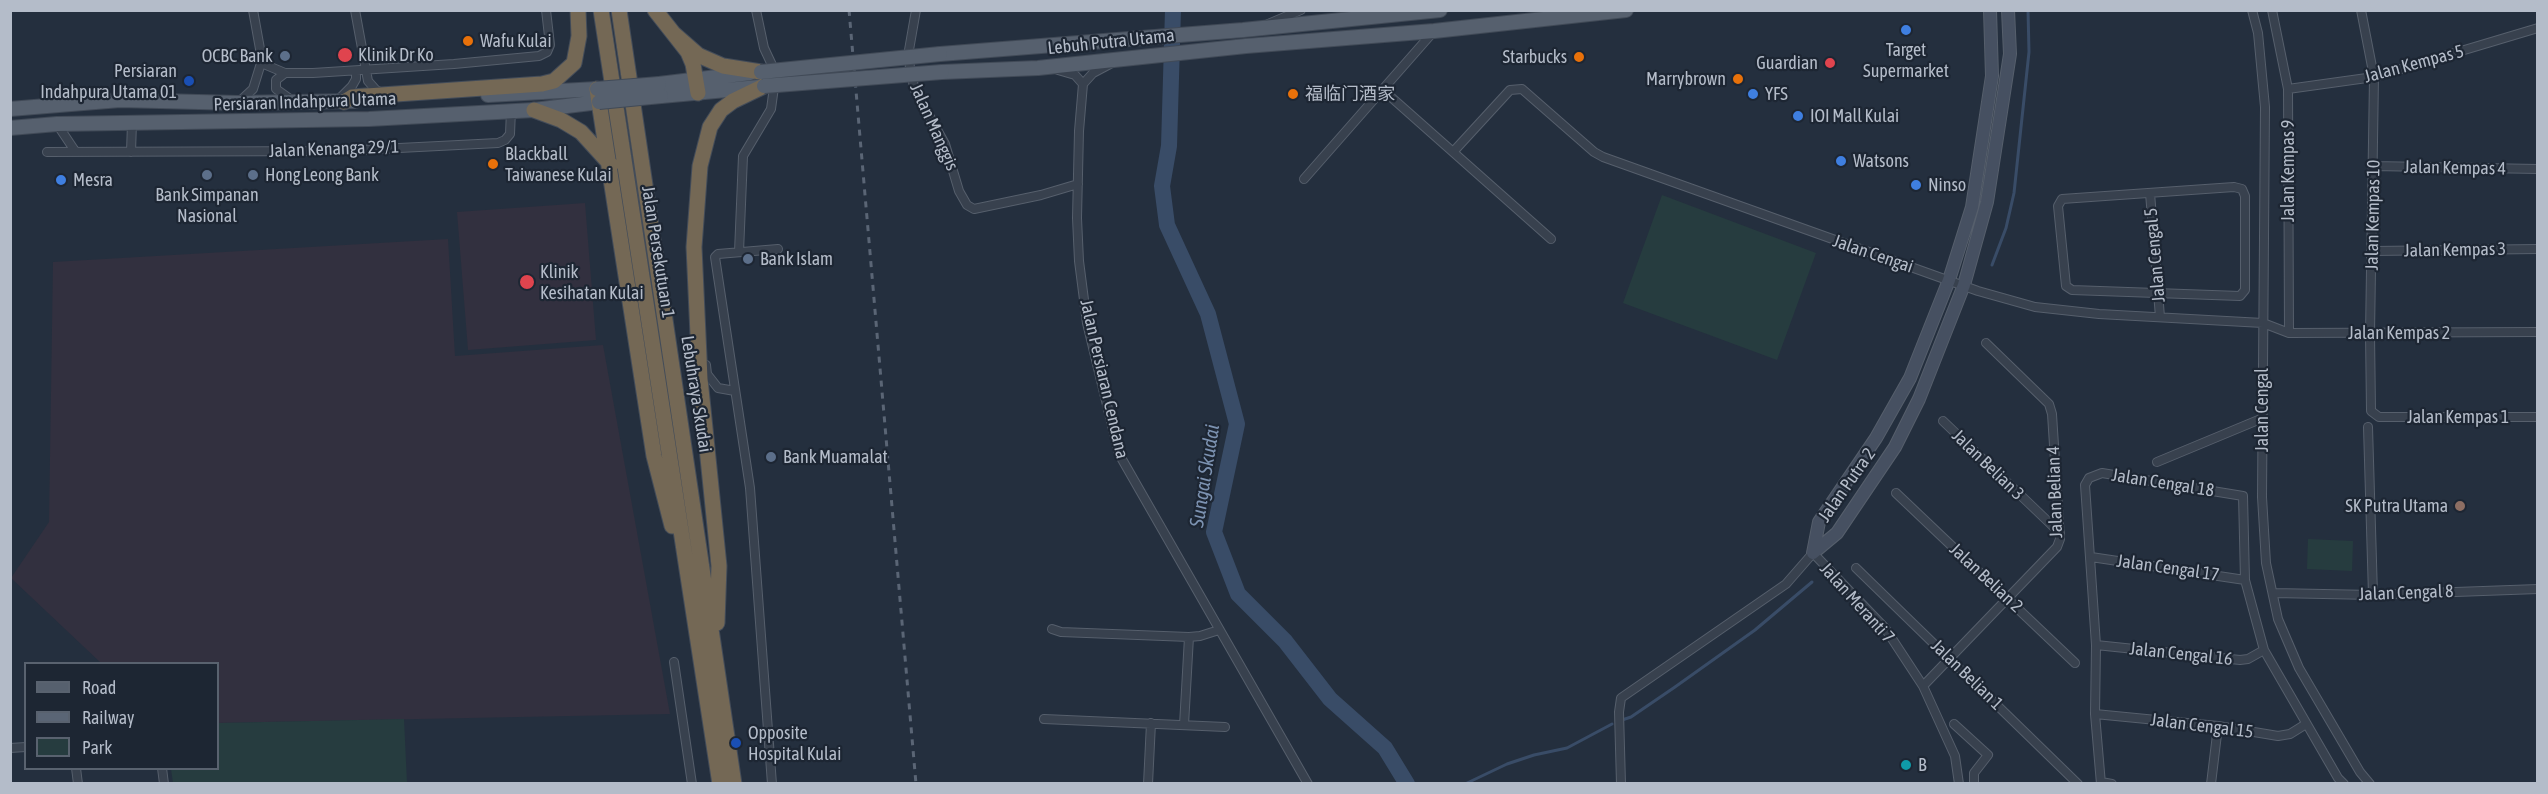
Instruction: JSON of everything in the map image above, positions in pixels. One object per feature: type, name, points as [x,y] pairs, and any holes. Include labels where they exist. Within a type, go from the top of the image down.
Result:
[{"type":"highway","points":[[340,102],[352,97],[542,84],[554,81],[574,63],[579,36],[578,10]]},
{"type":"highway","name":"Jalan Persekutuan 1","points":[[601,10],[694,607]]},
{"type":"highway","name":"Lebuhraya Skudai","points":[[619,10],[734,783]]},
{"type":"highway","points":[[655,10],[688,52],[697,86]]},
{"type":"highway","points":[[674,34],[698,55],[763,79]]},
{"type":"highway","points":[[716,662],[719,566],[700,379],[694,247],[699,166],[704,142],[721,110],[763,79]]},
{"type":"highway","points":[[598,96],[611,165],[654,456],[694,607],[720,783]]},
{"type":"highway","points":[[534,110],[561,120],[581,132],[611,165]]},
{"type":"main road","name":"Lebuh Putra Utama","points":[[598,96],[763,79],[940,54],[1250,29],[1440,10]]},
{"type":"main road","name":"Lebuh Putra Utama","points":[[763,79],[1038,68],[1246,46],[1434,31],[1626,10]]},
{"type":"main road","name":"Persiaran Indahpura Utama","points":[[10,109],[120,100],[295,103],[598,96]]},
{"type":"main road","name":"Persiaran Indahpura Utama","points":[[10,128],[57,124],[369,119],[534,110],[598,96]]},
{"type":"street","points":[[237,103],[253,89],[262,60],[253,10]]},
{"type":"street","points":[[340,102],[360,70],[354,10]]},
{"type":"street","points":[[262,60],[271,69],[285,73],[454,64],[543,54],[550,45],[546,10]]},
{"type":"street","points":[[739,252],[743,156],[771,109],[775,80],[772,65],[764,48],[756,10]]},
{"type":"street","name":"Jalan Manggis","points":[[916,10],[909,50],[910,70],[915,90],[945,144],[959,192],[967,205],[974,209],[1041,195],[1078,184]]},
{"type":"street","points":[[1250,29],[1300,10]]},
{"type":"street","name":"Jalan Putra 2","points":[[1813,553],[1819,522],[1876,438],[1910,378],[1949,280],[1972,207],[1988,108],[1992,76],[1990,10]]},
{"type":"street","name":"Jalan Putra 2","points":[[1813,553],[1837,533],[1895,447],[1924,388],[1964,285],[1988,202],[2010,54],[2008,10]]},
{"type":"street","name":"Jalan Cengal","points":[[2252,10],[2258,33],[2265,106],[2262,496],[2266,563],[2278,619],[2299,668],[2360,772],[2370,783]]},
{"type":"street","name":"Jalan Kempas 9","points":[[2272,10],[2288,89],[2289,333]]},
{"type":"street","name":"Jalan Kempas 10","points":[[2361,10],[2374,77],[2370,407],[2373,414],[2379,417]]},
{"type":"street","name":"Jalan Kempas 5","points":[[2288,89],[2374,77],[2538,28]]},
{"type":"street","points":[[1304,179],[1434,31]]},
{"type":"street","points":[[1038,68],[1064,71],[1075,75],[1083,84],[1103,66],[1124,58]]},
{"type":"street","points":[[360,70],[372,86],[385,94]]},
{"type":"street","points":[[285,73],[276,80],[276,89],[295,103]]},
{"type":"street","name":"Jalan Persiaran Cendana","points":[[1083,84],[1078,184],[1079,261],[1087,323],[1119,454],[1308,783]]},
{"type":"street","name":"Jalan Cengai","points":[[1453,152],[1510,90],[1522,89],[1594,152],[1603,157],[1989,295],[2035,307],[2263,323]]},
{"type":"street","points":[[1383,90],[1551,239]]},
{"type":"street","name":"Jalan Kenanga 29/1","points":[[131,152],[340,151],[498,143],[510,134],[511,110]]},
{"type":"street","points":[[47,152],[131,152],[132,123]]},
{"type":"street","points":[[57,124],[75,151]]},
{"type":"street","name":"Jalan Kempas 4","points":[[2373,166],[2538,169]]},
{"type":"street","points":[[2234,187],[2242,189],[2245,196],[2244,290],[2242,295],[2067,288],[2058,206],[2060,201],[2150,193],[2234,187]]},
{"type":"street","name":"Jalan Cengal 5","points":[[2150,193],[2160,317]]},
{"type":"street","points":[[772,783],[750,488],[715,257],[718,254],[778,249]]},
{"type":"street","name":"Jalan Kempas 3","points":[[2373,251],[2538,249]]},
{"type":"street","points":[[697,287],[707,374],[718,388],[735,391]]},
{"type":"street","name":"Jalan Kempas 2","points":[[2263,323],[2289,333],[2538,332]]},
{"type":"street","name":"Jalan Belian 4","points":[[1923,686],[2057,547],[2060,533],[2052,414],[2049,404],[1986,343]]},
{"type":"street","name":"Jalan Kempas 1","points":[[2379,417],[2538,417]]},
{"type":"street","points":[[2157,462],[2263,418]]},
{"type":"street","name":"Jalan Belian 3","points":[[1943,421],[2060,533]]},
{"type":"street","points":[[2368,427],[2373,595]]},
{"type":"street","name":"Jalan Cengal 18","points":[[2091,557],[2085,485],[2089,478],[2102,474],[2241,495],[2245,498],[2246,580]]},
{"type":"street","name":"Jalan Belian 2","points":[[1896,493],[2074,663]]},
{"type":"street","points":[[1621,783],[1619,712],[1622,698],[1786,584],[1813,553]]},
{"type":"street","name":"Jalan Meranti 7","points":[[1813,553],[1886,628],[1923,686],[1955,756],[1959,783]]},
{"type":"street","points":[[2091,557],[2096,645],[2095,714],[2101,783],[2112,783]]},
{"type":"street","name":"Jalan Cengal 17","points":[[2091,557],[2246,580]]},
{"type":"street","name":"Jalan Belian 1","points":[[1856,568],[2078,783]]},
{"type":"street","points":[[2246,580],[2264,650],[2338,778],[2344,783]]},
{"type":"street","name":"Jalan Cengal 8","points":[[2274,592],[2373,595],[2538,589]]},
{"type":"street","points":[[1052,629],[1061,632],[1189,637],[1219,630]]},
{"type":"street","points":[[1184,725],[1189,637]]},
{"type":"street","name":"Jalan Cengal 16","points":[[2096,645],[2240,660],[2248,659],[2264,650]]},
{"type":"street","points":[[674,662],[692,783]]},
{"type":"street","name":"Jalan Cengal 15","points":[[2095,714],[2218,726],[2278,736],[2290,734],[2306,724]]},
{"type":"street","points":[[1044,719],[1225,727]]},
{"type":"street","points":[[1148,783],[1151,723]]},
{"type":"street","points":[[1954,724],[1988,755],[1974,773],[1974,783]]},
{"type":"street","points":[[2211,783],[2218,726]]},
{"type":"shaded area","name":"Klinik Kesihatan Kulai","points":[[585,203],[596,340],[468,350],[457,212]]},
{"type":"shaded area","points":[[448,239],[455,356],[603,345],[670,714],[219,723],[219,662],[100,662],[11,578],[49,522],[53,262]]},
{"type":"green space","points":[[1662,195],[1816,253],[1777,360],[1623,303]]},
{"type":"green space","points":[[2308,539],[2353,541],[2352,571],[2307,569]]},
{"type":"green space","points":[[404,719],[407,783],[173,783],[171,770],[219,770],[219,723]]},
{"type":"waterway","name":"Sungai Skudai","points":[[1173,10],[1169,146],[1162,186],[1167,225],[1208,314],[1237,424],[1214,532],[1238,594],[1285,641],[1330,699],[1385,748],[1407,784]]},
{"type":"waterway","points":[[1992,265],[2006,228],[2014,193],[2029,52],[2028,10]]},
{"type":"waterway","points":[[1622,720],[1631,717],[1755,630],[1812,582]]},
{"type":"waterway","points":[[1465,784],[1507,764],[1567,748],[1612,724]]},
{"type":"railway","points":[[849,10],[916,784]]},
{"type":"place","name":"Target Supermarket","points":[[1906,30]]},
{"type":"place","name":"Wafu Kulai","points":[[468,41]]},
{"type":"place","name":"Klinik Dr Ko","points":[[345,55]]},
{"type":"place","name":"OCBC Bank","points":[[285,56]]},
{"type":"place","name":"Starbucks","points":[[1579,57]]},
{"type":"place","name":"Guardian","points":[[1830,63]]},
{"type":"place","name":"Marrybrown","points":[[1738,79]]},
{"type":"place","name":"Persiaran Indahpura Utama 01","points":[[189,81]]},
{"type":"place","name":"福临门酒家","points":[[1293,94]]},
{"type":"place","name":"YFS","points":[[1753,94]]},
{"type":"place","name":"IOI Mall Kulai","points":[[1798,116]]},
{"type":"place","name":"Watsons","points":[[1841,161]]},
{"type":"place","name":"Blackball Taiwanese Kulai","points":[[493,164]]},
{"type":"place","name":"Bank Simpanan Nasional","points":[[207,175]]},
{"type":"place","name":"Hong Leong Bank","points":[[253,175]]},
{"type":"place","name":"Mesra","points":[[61,180]]},
{"type":"place","name":"Ninso","points":[[1916,185]]},
{"type":"place","name":"Bank Islam","points":[[748,259]]},
{"type":"place","name":"Klinik Kesihatan Kulai","points":[[527,282]]},
{"type":"place","name":"Bank Muamalat","points":[[771,457]]},
{"type":"place","name":"SK Putra Utama","points":[[2460,506]]},
{"type":"place","name":"Opposite Hospital Kulai","points":[[736,743]]},
{"type":"place","name":"B","points":[[1906,765]]}]
